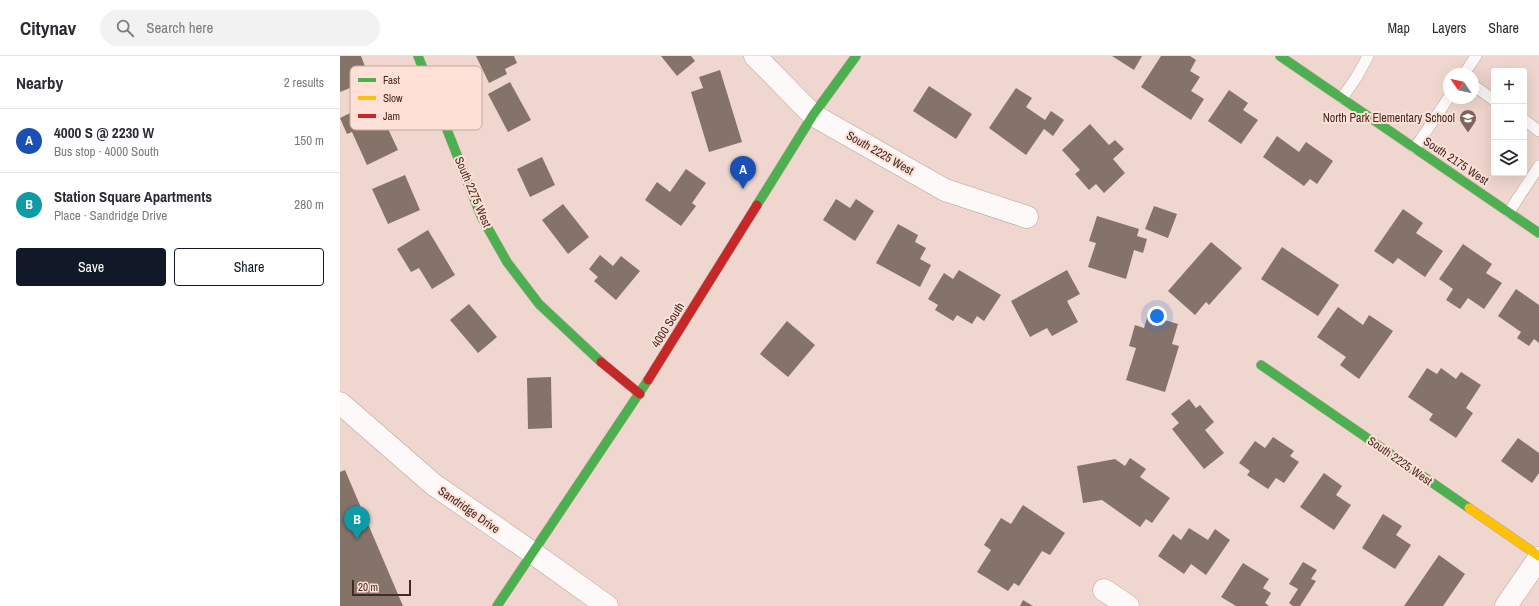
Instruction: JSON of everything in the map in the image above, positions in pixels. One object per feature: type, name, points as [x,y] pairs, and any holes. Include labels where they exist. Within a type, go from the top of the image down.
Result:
[{"type":"street","name":"South 2275 West","points":[[418,56],[422,66]]},
{"type":"street","name":"South 2225 West","points":[[755,56],[813,115],[945,190],[1027,217]]},
{"type":"street","name":"4000 South","points":[[497,606],[640,394],[813,115],[856,56]]},
{"type":"street","name":"South 2175 West","points":[[1280,56],[1539,233]]},
{"type":"street","name":"South 2275 West","points":[[447,130],[481,216],[507,262],[539,304],[600,362],[640,394]]},
{"type":"street","name":"South 2225 West","points":[[1261,365],[1539,557]]},
{"type":"street","name":"Sandridge Drive","points":[[340,403],[433,484],[607,606]]},
{"type":"street","points":[[1506,606],[1539,557]]},
{"type":"street","points":[[1104,590],[1128,606]]},
{"type":"lane","points":[[1342,98],[1356,78],[1368,56]]},
{"type":"lane","points":[[1468,68],[1476,56]]},
{"type":"lane","points":[[1479,89],[1491,98]]},
{"type":"lane","points":[[1415,148],[1444,104]]},
{"type":"lane","points":[[1527,122],[1539,130]]},
{"type":"lane","points":[[1509,212],[1539,166]]},
{"type":"building","points":[[340,56],[361,56],[365,66],[350,66],[350,88],[340,92]]},
{"type":"building","points":[[476,56],[514,56],[517,63],[505,69],[507,74],[489,83]]},
{"type":"building","points":[[661,56],[691,56],[695,61],[677,76]]},
{"type":"building","points":[[1112,56],[1142,56],[1134,70]]},
{"type":"building","points":[[1161,56],[1190,56],[1196,60],[1190,71],[1200,77],[1191,91],[1204,99],[1191,120],[1141,87]]},
{"type":"building","points":[[720,70],[742,142],[709,152],[691,92],[703,88],[699,77]]},
{"type":"building","points":[[510,82],[531,120],[508,132],[488,94]]},
{"type":"building","points":[[929,86],[972,114],[956,139],[913,111]]},
{"type":"building","points":[[1016,88],[1032,98],[1026,107],[1045,120],[1051,111],[1064,120],[1053,136],[1044,129],[1026,155],[989,128]]},
{"type":"building","points":[[1229,90],[1248,103],[1243,110],[1258,120],[1241,144],[1208,121]]},
{"type":"building","points":[[350,113],[350,130],[389,130],[398,150],[367,165],[352,132],[347,134],[340,118]]},
{"type":"building","points":[[1090,124],[1109,145],[1115,140],[1124,149],[1113,159],[1125,173],[1104,193],[1096,184],[1089,190],[1075,174],[1080,170],[1062,150]]},
{"type":"building","points":[[1277,136],[1299,152],[1306,142],[1333,161],[1317,184],[1310,179],[1304,186],[1263,157]]},
{"type":"building","points":[[542,157],[555,185],[530,197],[517,169]]},
{"type":"building","points":[[686,169],[706,183],[692,203],[696,206],[681,226],[645,200],[657,182],[670,192]]},
{"type":"building","points":[[405,175],[420,210],[388,224],[372,189]]},
{"type":"building","points":[[836,199],[850,208],[856,199],[874,211],[855,241],[823,220]]},
{"type":"building","points":[[563,204],[589,237],[568,254],[542,220]]},
{"type":"building","points":[[1154,206],[1177,214],[1168,238],[1145,229]]},
{"type":"building","points":[[1403,209],[1423,223],[1416,233],[1443,251],[1425,277],[1398,258],[1393,264],[1374,251]]},
{"type":"building","points":[[1097,216],[1139,229],[1137,236],[1147,239],[1143,253],[1134,250],[1126,279],[1088,267],[1096,243],[1089,241]]},
{"type":"building","points":[[898,224],[918,235],[915,242],[926,248],[920,259],[931,265],[920,287],[876,263]]},
{"type":"building","points":[[428,230],[455,275],[432,289],[419,268],[411,272],[397,249]]},
{"type":"building","points":[[1211,242],[1242,268],[1209,305],[1206,302],[1195,315],[1168,291]]},
{"type":"building","points":[[1463,244],[1492,264],[1486,273],[1502,283],[1484,309],[1468,298],[1460,309],[1446,300],[1453,289],[1439,279]]},
{"type":"building","points":[[1282,247],[1339,285],[1318,316],[1261,279]]},
{"type":"building","points":[[600,255],[613,266],[621,256],[640,271],[616,300],[594,281],[598,277],[589,269]]},
{"type":"building","points":[[959,270],[1001,295],[984,321],[977,316],[972,324],[957,315],[953,321],[935,310],[938,305],[928,299],[944,273],[953,279]]},
{"type":"building","points":[[1067,270],[1080,294],[1067,301],[1078,322],[1052,336],[1047,328],[1030,337],[1011,301]]},
{"type":"building","points":[[1516,289],[1539,305],[1539,343],[1534,339],[1529,346],[1517,338],[1521,332],[1498,316]]},
{"type":"building","points":[[469,304],[497,337],[478,353],[450,320]]},
{"type":"building","points":[[1338,307],[1363,325],[1369,315],[1393,331],[1359,379],[1340,365],[1346,357],[1317,337]]},
{"type":"building","points":[[1148,315],[1178,324],[1172,344],[1179,346],[1165,392],[1126,380],[1136,348],[1129,346],[1135,325],[1144,328]]},
{"type":"building","points":[[787,321],[815,345],[788,377],[760,354]]},
{"type":"building","points":[[1427,368],[1437,374],[1441,368],[1456,379],[1461,372],[1481,385],[1466,408],[1473,413],[1456,438],[1429,420],[1433,414],[1408,397]]},
{"type":"building","points":[[551,377],[552,428],[528,429],[527,378]]},
{"type":"building","points":[[1189,399],[1196,408],[1200,405],[1214,422],[1205,430],[1224,453],[1204,469],[1172,429],[1179,423],[1171,414]]},
{"type":"building","points":[[1273,437],[1294,451],[1290,456],[1299,462],[1284,483],[1276,478],[1268,489],[1247,475],[1250,471],[1239,463],[1255,441],[1265,448]]},
{"type":"building","points":[[1518,438],[1539,453],[1539,473],[1532,483],[1501,461]]},
{"type":"building","points":[[1130,458],[1146,469],[1140,477],[1170,498],[1152,523],[1146,519],[1140,527],[1102,500],[1083,503],[1077,466],[1115,459],[1125,466]]},
{"type":"building","points":[[345,470],[403,606],[340,606],[340,472]]},
{"type":"building","points":[[1324,473],[1342,486],[1336,495],[1351,505],[1334,530],[1300,507]]},
{"type":"building","points":[[1023,505],[1065,533],[1050,555],[1042,551],[1019,586],[1014,583],[1008,591],[977,572],[991,550],[984,545],[1001,518],[1011,524]]},
{"type":"building","points":[[1383,514],[1402,526],[1396,535],[1411,545],[1395,569],[1362,548]]},
{"type":"building","points":[[1189,528],[1208,540],[1215,529],[1230,540],[1206,575],[1191,564],[1184,574],[1158,556],[1173,534],[1181,540]]},
{"type":"building","points":[[1439,555],[1465,574],[1443,606],[1404,606]]},
{"type":"building","points":[[1303,562],[1317,570],[1311,579],[1316,581],[1300,606],[1293,606],[1289,603],[1298,589],[1289,584]]},
{"type":"building","points":[[1243,563],[1269,579],[1263,588],[1271,593],[1265,603],[1269,606],[1236,606],[1221,597]]},
{"type":"building","points":[[1023,600],[1033,606],[1020,606]]},
{"type":"traffic: fast","points":[[418,56],[422,66]]},
{"type":"traffic: fast","points":[[757,205],[813,115],[856,56]]},
{"type":"traffic: fast","points":[[1280,56],[1539,233]]},
{"type":"traffic: fast","points":[[447,130],[481,216],[507,262],[539,304],[601,362]]},
{"type":"traffic: fast","points":[[1261,365],[1469,508]]},
{"type":"traffic: fast","points":[[497,606],[648,380]]},
{"type":"traffic: slow","points":[[1469,508],[1539,556]]},
{"type":"traffic: jam","points":[[648,380],[757,205]]},
{"type":"traffic: jam","points":[[601,362],[640,394]]},
{"type":"place","name":"North Park Elementary School","points":[[1468,133]]},
{"type":"place","name":"4000 S @ 2230 W","points":[[743,189]]},
{"type":"place","name":"Station Square Apartments","points":[[357,539]]}]
